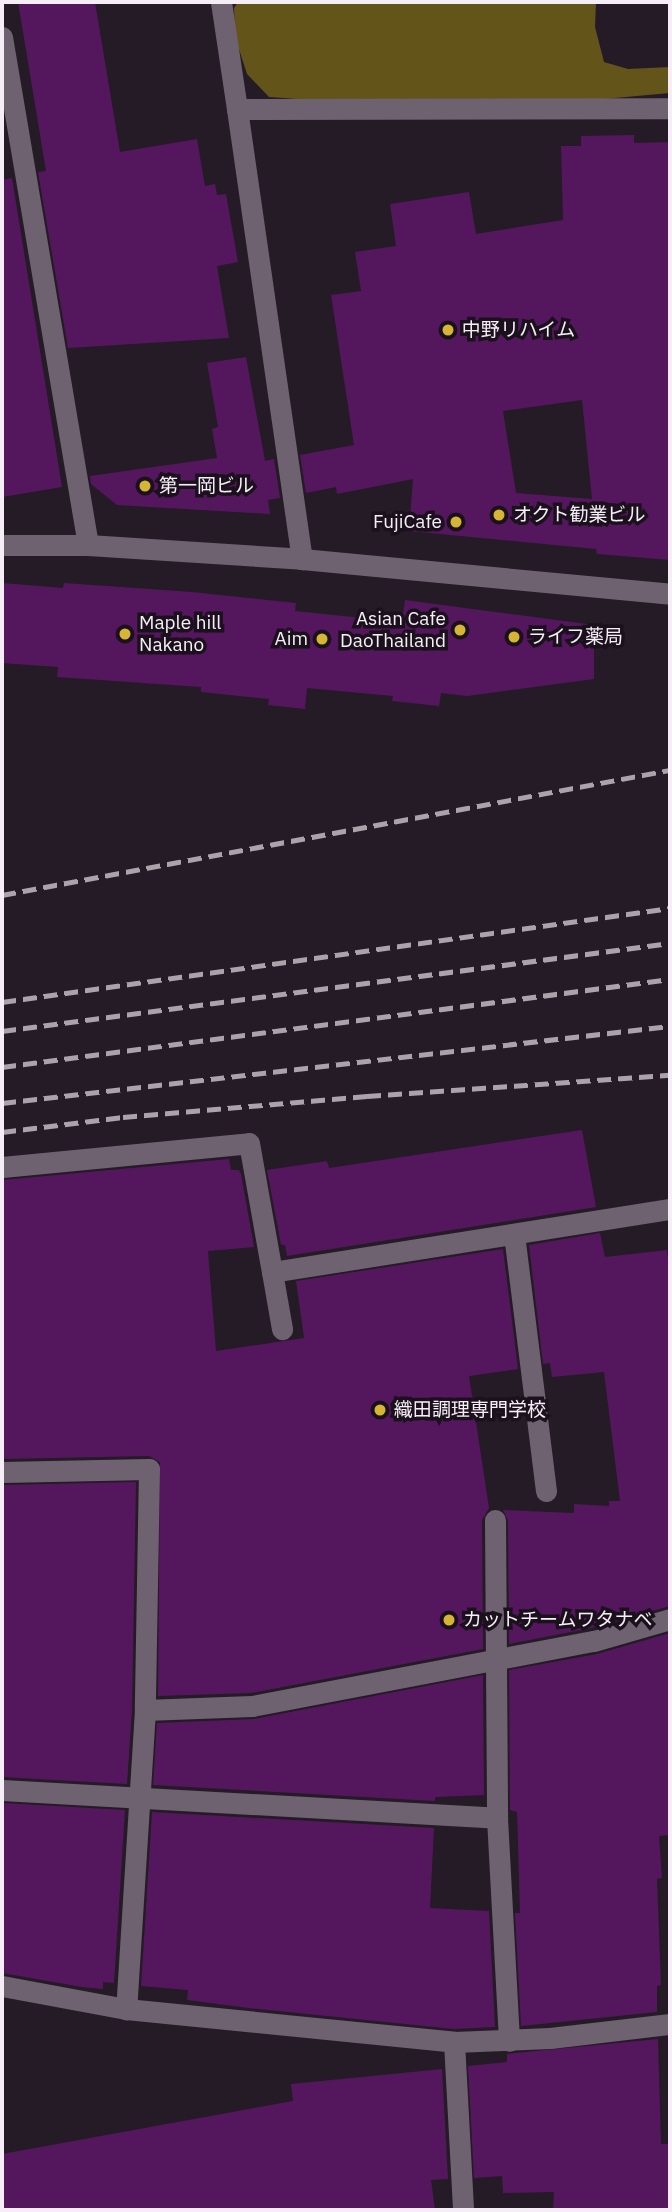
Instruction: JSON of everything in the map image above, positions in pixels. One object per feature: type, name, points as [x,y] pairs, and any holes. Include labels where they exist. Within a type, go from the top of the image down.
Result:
[{"type":"street","points":[[221,2],[302,559]]},
{"type":"street","points":[[2,37],[88,545]]},
{"type":"street","points":[[237,109],[670,108]]},
{"type":"street","points":[[2,545],[88,545],[302,559],[670,594]]},
{"type":"street","points":[[2,1167],[249,1143],[282,1329]]},
{"type":"street","points":[[272,1272],[670,1209]]},
{"type":"street","points":[[514,1234],[546,1491]]},
{"type":"street","points":[[2,1472],[149,1469],[145,1710],[126,2009]]},
{"type":"street","points":[[495,1520],[497,1818],[509,2041]]},
{"type":"street","points":[[145,1710],[253,1706],[594,1641],[670,1619]]},
{"type":"street","points":[[2,1790],[497,1818]]},
{"type":"street","points":[[2,1986],[126,2009],[454,2042],[509,2041],[670,2024]]},
{"type":"street","points":[[454,2042],[463,2210]]},
{"type":"shaded area","points":[[238,2],[596,2],[595,27],[604,62],[628,69],[670,67],[670,93],[604,99],[312,100],[269,97],[247,74],[235,37],[234,8]]},
{"type":"building","points":[[18,2],[95,2],[120,152],[197,139],[205,186],[215,184],[217,195],[226,194],[238,262],[217,266],[229,338],[68,348],[38,172],[46,171]]},
{"type":"building","points":[[634,135],[634,143],[670,142],[670,560],[597,554],[596,549],[409,531],[413,479],[337,494],[336,487],[306,493],[300,455],[354,445],[331,295],[361,291],[355,252],[396,246],[390,204],[469,192],[476,234],[563,220],[561,146],[581,146],[581,136]],"holes":[[[582,400],[592,499],[516,493],[503,411]]]},
{"type":"building","points":[[12,178],[62,487],[2,497],[2,180]]},
{"type":"building","points":[[246,357],[265,461],[274,459],[280,498],[268,500],[270,514],[117,505],[91,484],[90,476],[217,458],[212,429],[218,427],[207,363]]},
{"type":"building","points":[[2,583],[63,588],[64,583],[192,592],[296,603],[295,611],[402,622],[405,600],[594,625],[594,679],[467,696],[441,693],[439,706],[392,701],[393,696],[307,688],[305,709],[268,705],[269,699],[201,692],[201,687],[57,677],[58,667],[2,663]]},
{"type":"building","points":[[582,1130],[596,1207],[287,1256],[285,1245],[281,1245],[267,1170],[327,1161],[329,1168]]},
{"type":"building","points":[[229,1159],[231,1170],[239,1170],[241,1174],[254,1247],[208,1251],[216,1351],[304,1338],[296,1281],[503,1249],[518,1369],[469,1376],[489,1508],[482,1520],[483,1649],[251,1693],[158,1696],[160,1462],[149,1456],[2,1459],[2,1180]]},
{"type":"building","points":[[600,1233],[605,1257],[667,1250],[670,1274],[670,1606],[591,1628],[509,1644],[508,1520],[503,1510],[574,1513],[574,1504],[609,1506],[609,1501],[620,1501],[604,1372],[552,1377],[550,1363],[543,1364],[529,1245]]},
{"type":"building","points":[[136,1482],[132,1709],[127,1784],[2,1777],[2,1485]]},
{"type":"building","points":[[670,1633],[670,1835],[659,1836],[662,1878],[657,1879],[661,1985],[657,1986],[657,2012],[521,2026],[515,1913],[520,1913],[517,1812],[510,1810],[509,1670],[597,1654]]},
{"type":"building","points":[[483,1675],[484,1795],[435,1797],[435,1801],[153,1785],[157,1723],[254,1719]]},
{"type":"building","points":[[2,1803],[125,1810],[114,1983],[103,1982],[103,1989],[2,1973]]},
{"type":"building","points":[[152,1812],[434,1828],[430,1908],[489,1911],[495,2027],[454,2029],[249,2008],[187,2000],[188,1990],[141,1986]]},
{"type":"building","points":[[658,2039],[661,2144],[670,2144],[670,2210],[553,2210],[554,2192],[503,2193],[502,2176],[474,2178],[468,2066],[507,2062],[507,2054]]},
{"type":"building","points":[[442,2069],[448,2179],[431,2180],[435,2210],[2,2210],[2,2154],[293,2101],[291,2084]]},
{"type":"railway","points":[[2,895],[670,770]]},
{"type":"railway","points":[[2,1002],[670,908]]},
{"type":"railway","points":[[2,1031],[670,943]]},
{"type":"railway","points":[[2,1067],[670,979]]},
{"type":"railway","points":[[2,1103],[670,1026]]},
{"type":"railway","points":[[2,1132],[123,1117],[367,1096],[670,1075]]},
{"type":"place","name":"中野リハイム","points":[[448,330]]},
{"type":"place","name":"第一岡ビル","points":[[145,486]]},
{"type":"place","name":"オクト勧業ビル","points":[[499,515]]},
{"type":"place","name":"FujiCafe","points":[[456,522]]},
{"type":"place","name":"Asian Cafe DaoThailand","points":[[460,630]]},
{"type":"place","name":"Maple hill Nakano","points":[[125,634]]},
{"type":"place","name":"ライフ薬局","points":[[514,637]]},
{"type":"place","name":"Aim","points":[[322,639]]},
{"type":"place","name":"織田調理専門学校","points":[[380,1410]]},
{"type":"place","name":"カットチームワタナベ","points":[[449,1620]]}]
